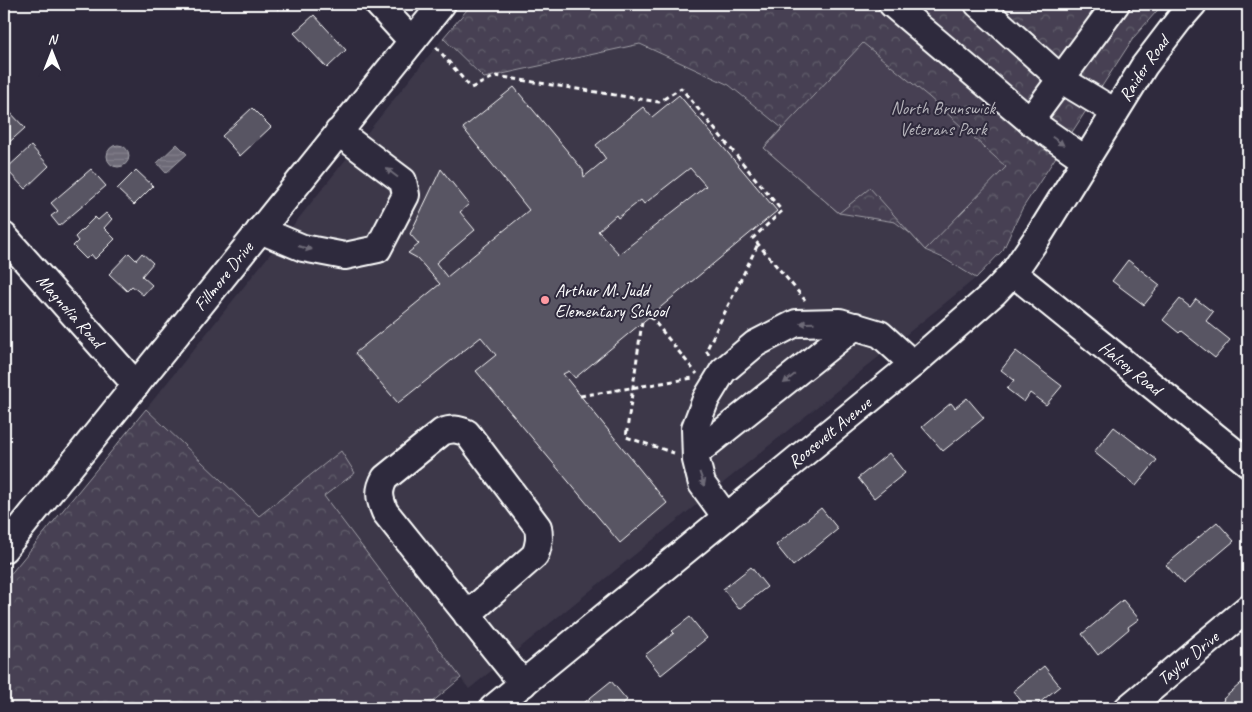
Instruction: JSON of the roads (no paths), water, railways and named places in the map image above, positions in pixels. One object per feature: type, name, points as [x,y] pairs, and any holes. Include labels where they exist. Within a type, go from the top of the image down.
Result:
[{"type":"street","points":[[378,4],[422,41]]},
{"type":"street","name":"Fillmore Drive","points":[[4,550],[338,132],[422,41],[442,4]]},
{"type":"street","points":[[892,4],[1030,122],[1086,160]]},
{"type":"street","points":[[978,4],[1062,80],[1115,112]]},
{"type":"street","points":[[1030,122],[1116,4]]},
{"type":"street","name":"Raider Road","points":[[1115,112],[1144,66],[1179,20],[1194,4]]},
{"type":"street","name":"Roosevelt Avenue","points":[[493,708],[912,364],[994,293],[1013,273],[1041,232],[1115,112]]},
{"type":"street","points":[[260,230],[303,248],[345,256],[378,249],[406,195],[403,180],[338,132]]},
{"type":"street","name":"Magnolia Road","points":[[4,236],[136,385]]},
{"type":"street","name":"Halsey Road","points":[[1013,273],[1248,463]]},
{"type":"street","points":[[726,517],[702,484],[688,454],[706,399],[724,371],[755,344],[796,323],[840,322],[880,334],[912,364]]},
{"type":"street","points":[[688,454],[855,326]]},
{"type":"street","points":[[467,615],[535,555],[540,537],[538,527],[467,434],[460,430],[450,429],[442,432],[385,478],[380,488],[380,500],[385,512],[467,615],[523,684]]},
{"type":"street","name":"Taylor Drive","points":[[1128,708],[1248,608]]},
{"type":"place","name":"Arthur M. Judd Elementary School","points":[[545,300]]},
{"type":"park label","name":"North Brunswick Veterans Park","points":[[943,118]]}]
